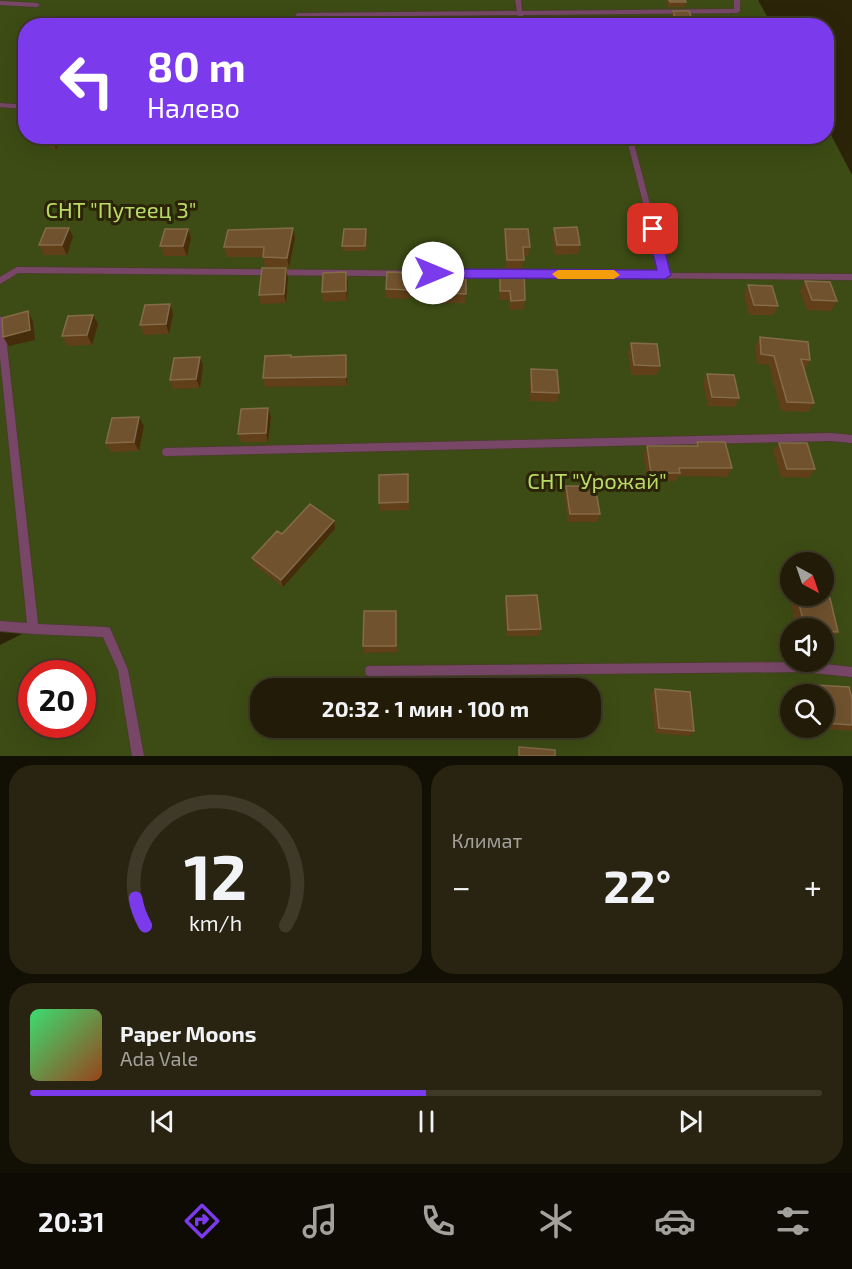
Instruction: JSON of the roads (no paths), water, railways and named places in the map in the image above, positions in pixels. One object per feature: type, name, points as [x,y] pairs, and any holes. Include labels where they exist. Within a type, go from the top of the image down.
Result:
[{"type":"lane","points":[[518,0],[521,18]]},
{"type":"lane","points":[[298,15],[737,11],[737,0]]},
{"type":"lane","points":[[0,3],[37,5]]},
{"type":"lane","points":[[0,105],[18,106]]},
{"type":"lane","points":[[631,144],[665,275]]},
{"type":"lane","points":[[0,281],[16,270],[852,277]]},
{"type":"lane","points":[[0,319],[33,629]]},
{"type":"lane","points":[[166,452],[830,436],[852,439]]},
{"type":"lane","points":[[0,626],[106,632],[123,670],[138,756]]},
{"type":"lane","points":[[370,672],[803,667],[852,672]]},
{"type":"park label","name":"СНТ \"Путеец 3\"","points":[[121,209]]},
{"type":"park label","name":"СНТ \"Урожай\"","points":[[597,480]]}]
